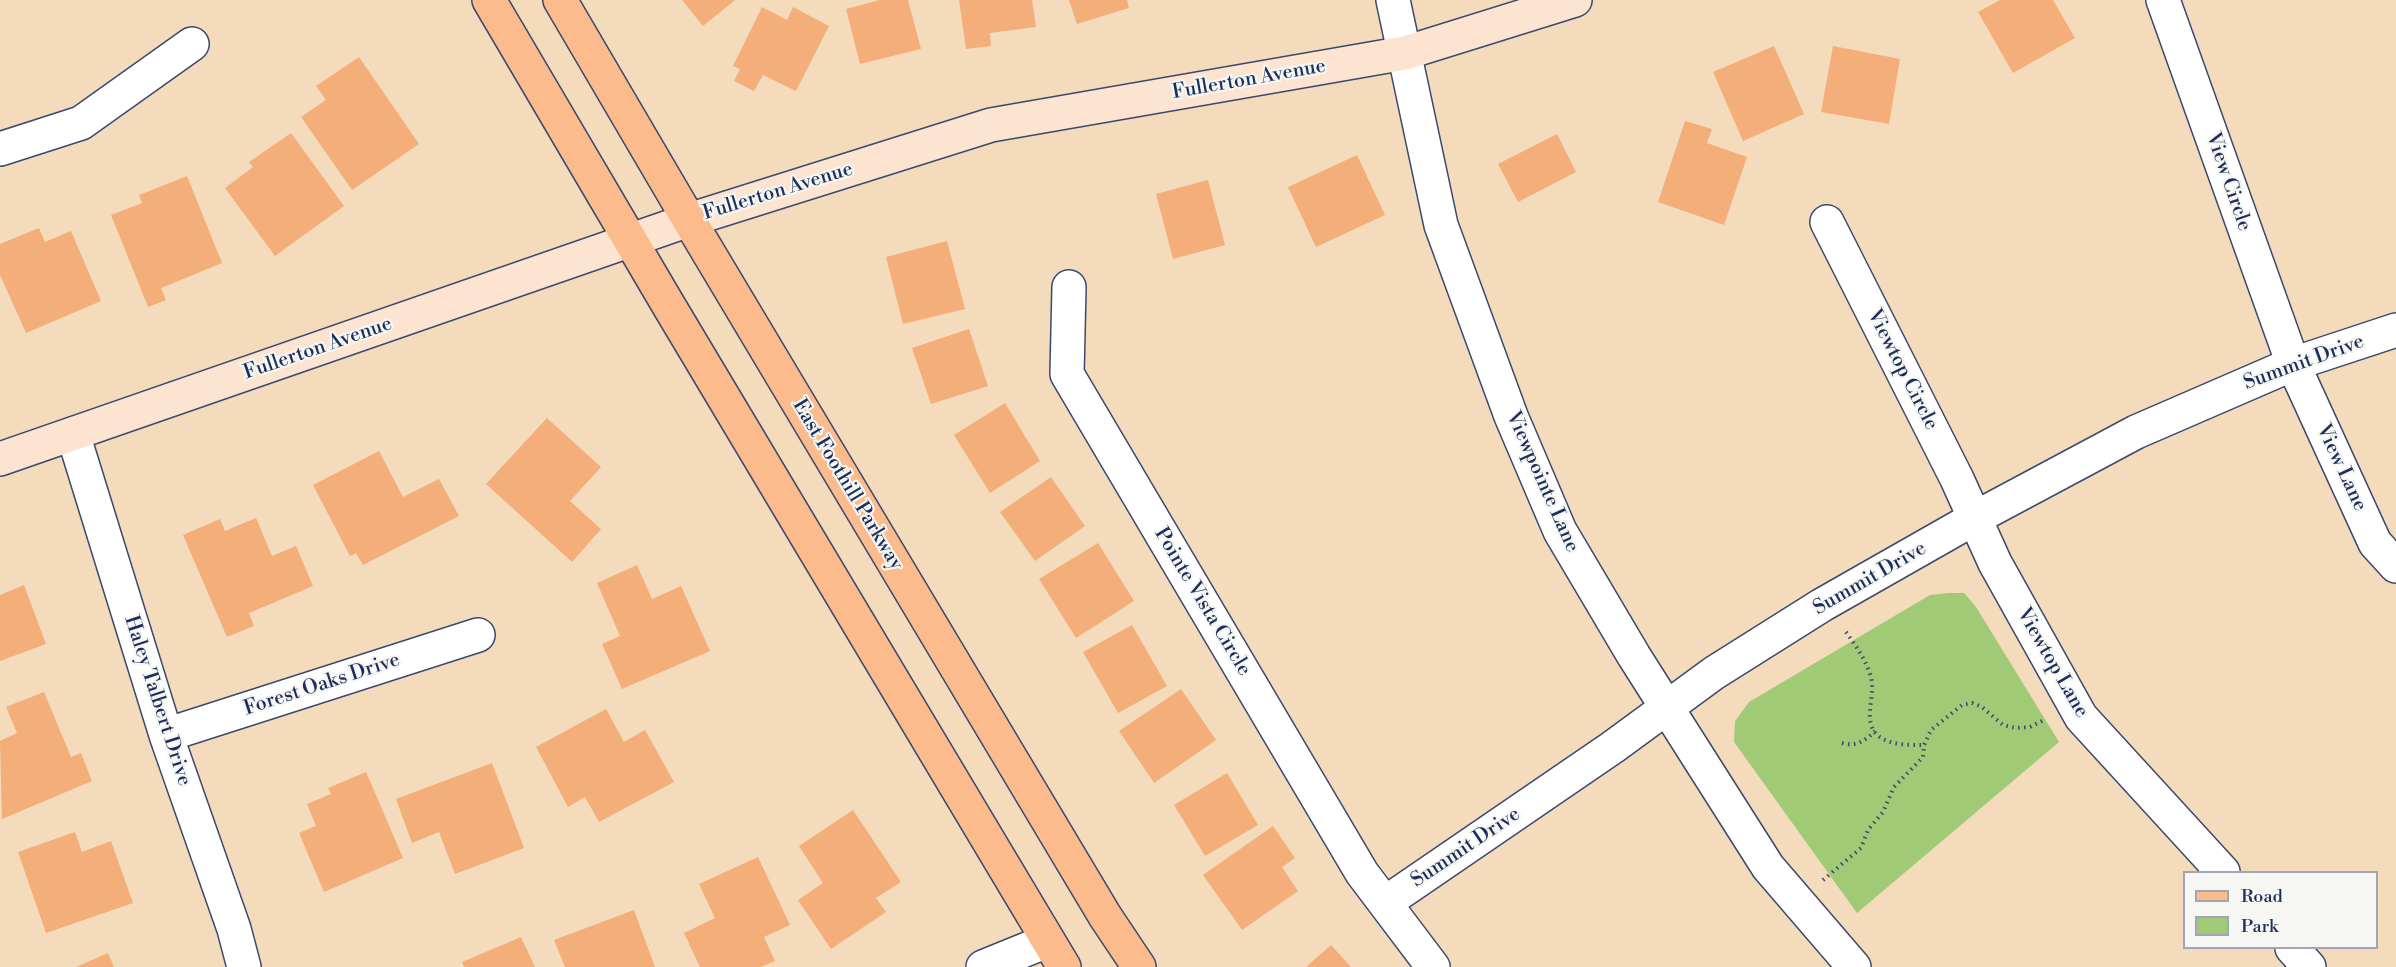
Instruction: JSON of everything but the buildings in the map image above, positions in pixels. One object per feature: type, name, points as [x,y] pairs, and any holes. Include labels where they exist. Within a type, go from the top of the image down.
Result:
[{"type":"main road","points":[[489,0],[1055,954]]},
{"type":"main road","name":"East Foothill Parkway","points":[[560,0],[1105,916],[1138,967]]},
{"type":"main road","name":"Fullerton Avenue","points":[[0,459],[689,220],[991,125],[1405,52],[1575,0]]},
{"type":"street","name":"Viewpointe Lane","points":[[1393,0],[1441,225],[1511,416],[1560,531],[1634,656],[1768,867],[1854,967]]},
{"type":"street","name":"View Circle","points":[[2163,0],[2293,364]]},
{"type":"street","points":[[0,149],[81,123],[192,44]]},
{"type":"street","name":"Viewtop Circle","points":[[1827,222],[1975,518]]},
{"type":"street","name":"Pointe Vista Circle","points":[[1069,287],[1066,374],[1362,873],[1433,967]]},
{"type":"street","name":"Summit Drive","points":[[1385,903],[1613,747],[1714,673],[1822,605],[1975,518],[2136,432],[2293,364],[2396,330]]},
{"type":"street","name":"View Lane","points":[[2293,364],[2375,543],[2396,566]]},
{"type":"street","name":"Haley Talbert Drive","points":[[73,434],[166,735],[234,929],[244,967]]},
{"type":"street","name":"Viewtop Lane","points":[[1975,518],[1995,563],[2081,717],[2221,871]]},
{"type":"street","name":"Forest Oaks Drive","points":[[166,735],[478,635]]},
{"type":"street","points":[[2293,949],[2309,967]]},
{"type":"street","points":[[983,967],[1055,954]]},
{"type":"path","points":[[1846,632],[1860,652],[1871,679],[1871,726],[1879,736],[1893,743],[1924,745]]},
{"type":"path","points":[[1822,880],[1861,848],[1868,830],[1883,812],[1894,787],[1923,757],[1924,745],[1931,730],[1962,705],[1972,703],[1982,707],[2003,725],[2015,728],[2030,727],[2048,718]]},
{"type":"path","points":[[1842,743],[1851,745],[1865,741],[1875,731]]},
{"type":"green space","points":[[1964,593],[1976,607],[2059,742],[1857,913],[1734,742],[1735,721],[1749,702],[1930,595]]}]
